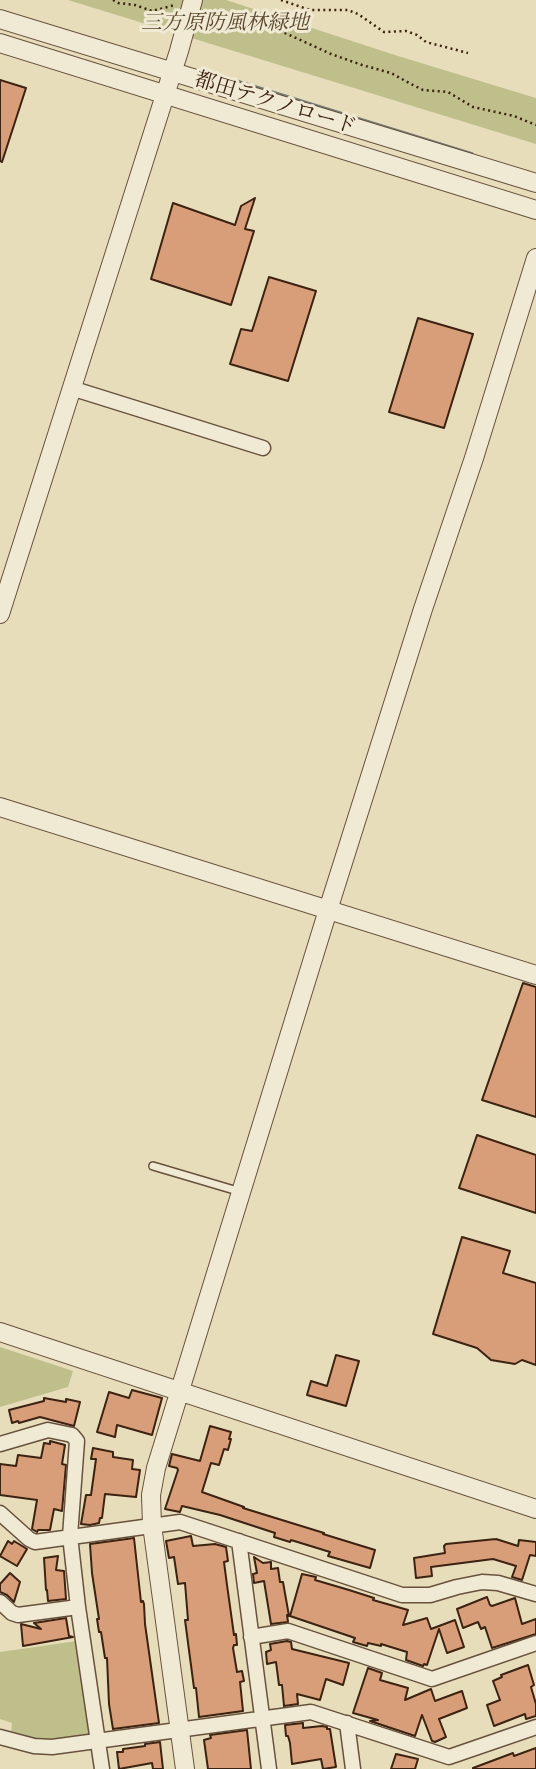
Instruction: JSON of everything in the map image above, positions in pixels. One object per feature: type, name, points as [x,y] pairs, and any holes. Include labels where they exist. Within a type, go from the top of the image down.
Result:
[{"type":"street","points":[[0,614],[192,3]]},
{"type":"street","name":"都田テクノロード","points":[[0,19],[536,183]]},
{"type":"street","name":"都田テクノロード","points":[[0,43],[536,210]]},
{"type":"street","points":[[185,1769],[152,1525],[151,1495],[156,1468],[328,910],[536,258]]},
{"type":"street","points":[[71,388],[263,448]]},
{"type":"street","points":[[0,807],[536,975]]},
{"type":"street","points":[[0,1332],[536,1509]]},
{"type":"street","points":[[0,1444],[48,1430],[72,1435],[78,1445],[70,1536],[102,1769]]},
{"type":"street","points":[[0,1513],[32,1541],[180,1522],[402,1595],[430,1595],[482,1582],[498,1583],[536,1594]]},
{"type":"street","points":[[239,1541],[269,1769]]},
{"type":"street","points":[[0,1602],[18,1615],[78,1607]]},
{"type":"street","points":[[251,1637],[288,1631],[432,1679],[536,1643]]},
{"type":"street","points":[[0,1737],[34,1746],[52,1747],[311,1712],[449,1757],[536,1727]]},
{"type":"street","points":[[347,1723],[352,1769]]},
{"type":"lane","points":[[153,1166],[242,1192]]},
{"type":"path","points":[[113,0],[152,11],[192,3],[217,16],[285,33],[331,54],[391,73],[423,90],[447,92],[472,107],[514,116],[536,125]]},
{"type":"path","points":[[281,0],[310,10],[348,10],[358,13],[384,33],[406,31],[440,47],[468,53]]},
{"type":"green space","name":"三方原防風林緑地","points":[[68,0],[226,0],[536,98],[536,144]]},
{"type":"green space","points":[[0,1347],[73,1371],[68,1387],[0,1407]]},
{"type":"green space","points":[[77,1641],[92,1732],[84,1739],[49,1743],[11,1735],[12,1723],[0,1719],[0,1652]]},
{"type":"building","points":[[0,80],[26,88],[2,162],[0,161]]},
{"type":"building","points":[[255,198],[245,229],[254,231],[231,305],[151,279],[173,203],[235,225],[241,206]]},
{"type":"building","points":[[269,277],[316,291],[288,381],[230,364],[241,329],[252,331]]},
{"type":"building","points":[[418,318],[473,334],[444,428],[389,412]]},
{"type":"building","points":[[523,983],[536,987],[536,1117],[482,1100]]},
{"type":"building","points":[[477,1135],[536,1155],[536,1213],[459,1188]]},
{"type":"building","points":[[462,1237],[510,1251],[503,1273],[536,1283],[536,1365],[522,1360],[515,1364],[491,1360],[477,1348],[433,1334]]},
{"type":"building","points":[[336,1355],[359,1361],[346,1406],[307,1395],[311,1381],[327,1386]]},
{"type":"building","points":[[132,1390],[162,1398],[152,1435],[117,1425],[115,1437],[97,1432],[109,1392],[129,1398]]},
{"type":"building","points":[[44,1398],[80,1402],[74,1426],[40,1417],[12,1423],[9,1410],[44,1401]]},
{"type":"building","points":[[210,1426],[231,1432],[231,1439],[228,1450],[224,1449],[219,1465],[211,1463],[202,1492],[243,1508],[375,1550],[370,1568],[328,1556],[330,1552],[274,1537],[275,1533],[220,1515],[182,1506],[180,1512],[165,1509],[178,1470],[169,1466],[172,1454],[200,1461]]},
{"type":"building","points":[[50,1441],[65,1445],[62,1464],[66,1465],[62,1511],[54,1509],[50,1530],[37,1532],[32,1529],[37,1500],[0,1495],[0,1464],[16,1466],[18,1455],[41,1458],[44,1443],[50,1444]]},
{"type":"building","points":[[93,1448],[113,1452],[113,1457],[133,1460],[132,1469],[140,1470],[136,1497],[105,1494],[102,1518],[99,1523],[90,1525],[81,1524],[86,1495],[91,1495],[96,1459],[91,1459]]},
{"type":"building","points":[[191,1536],[193,1546],[215,1544],[226,1547],[228,1561],[224,1562],[237,1645],[233,1648],[237,1672],[242,1671],[244,1681],[240,1682],[243,1711],[199,1717],[185,1620],[188,1620],[185,1583],[178,1584],[174,1557],[169,1558],[166,1541]]},
{"type":"building","points":[[134,1538],[159,1723],[113,1729],[107,1658],[97,1619],[90,1544]]},
{"type":"building","points":[[496,1539],[518,1546],[519,1540],[536,1542],[536,1556],[530,1555],[522,1580],[512,1577],[516,1566],[493,1559],[431,1567],[432,1576],[416,1578],[414,1558],[445,1553],[446,1544]]},
{"type":"building","points":[[8,1541],[12,1544],[14,1541],[27,1549],[17,1566],[0,1556]]},
{"type":"building","points":[[58,1556],[56,1570],[64,1571],[66,1599],[48,1601],[44,1558]]},
{"type":"building","points":[[254,1557],[263,1563],[271,1562],[271,1569],[278,1568],[280,1582],[283,1582],[288,1622],[271,1624],[264,1581],[254,1583],[253,1574],[257,1573]]},
{"type":"building","points":[[10,1573],[20,1582],[14,1602],[0,1592],[0,1584]]},
{"type":"building","points":[[302,1574],[408,1610],[403,1625],[427,1618],[431,1629],[455,1620],[464,1647],[447,1653],[439,1629],[427,1665],[423,1666],[406,1660],[407,1652],[381,1644],[368,1643],[367,1646],[353,1642],[355,1638],[290,1616]]},
{"type":"building","points":[[487,1597],[492,1606],[515,1598],[522,1624],[536,1619],[536,1634],[492,1648],[485,1627],[481,1629],[478,1622],[463,1628],[457,1609]]},
{"type":"building","points":[[66,1618],[69,1636],[73,1637],[23,1646],[21,1624],[41,1629],[34,1623]]},
{"type":"building","points":[[291,1642],[292,1649],[349,1663],[343,1685],[326,1679],[320,1700],[297,1694],[298,1704],[284,1706],[276,1662],[267,1664],[266,1652],[271,1650],[270,1644]]},
{"type":"building","points":[[528,1665],[534,1685],[531,1687],[536,1716],[526,1719],[525,1714],[494,1726],[487,1705],[500,1700],[493,1681],[502,1677],[501,1675]]},
{"type":"building","points":[[368,1668],[382,1673],[380,1680],[408,1688],[405,1700],[431,1689],[435,1701],[462,1691],[467,1708],[439,1719],[446,1737],[435,1742],[432,1741],[422,1715],[415,1736],[370,1721],[378,1720],[353,1713]]},
{"type":"building","points":[[303,1723],[303,1728],[322,1726],[330,1729],[336,1767],[323,1769],[321,1759],[292,1764],[285,1725]]},
{"type":"building","points":[[247,1730],[251,1769],[208,1769],[204,1740],[211,1738],[210,1735]]},
{"type":"building","points":[[160,1742],[163,1769],[153,1769],[152,1763],[119,1769],[117,1752]]},
{"type":"building","points":[[536,1748],[536,1769],[473,1769],[513,1753],[514,1756]]},
{"type":"building","points":[[396,1754],[418,1759],[415,1769],[391,1769]]},
{"type":"waterway","points":[[207,72],[472,154]]}]
